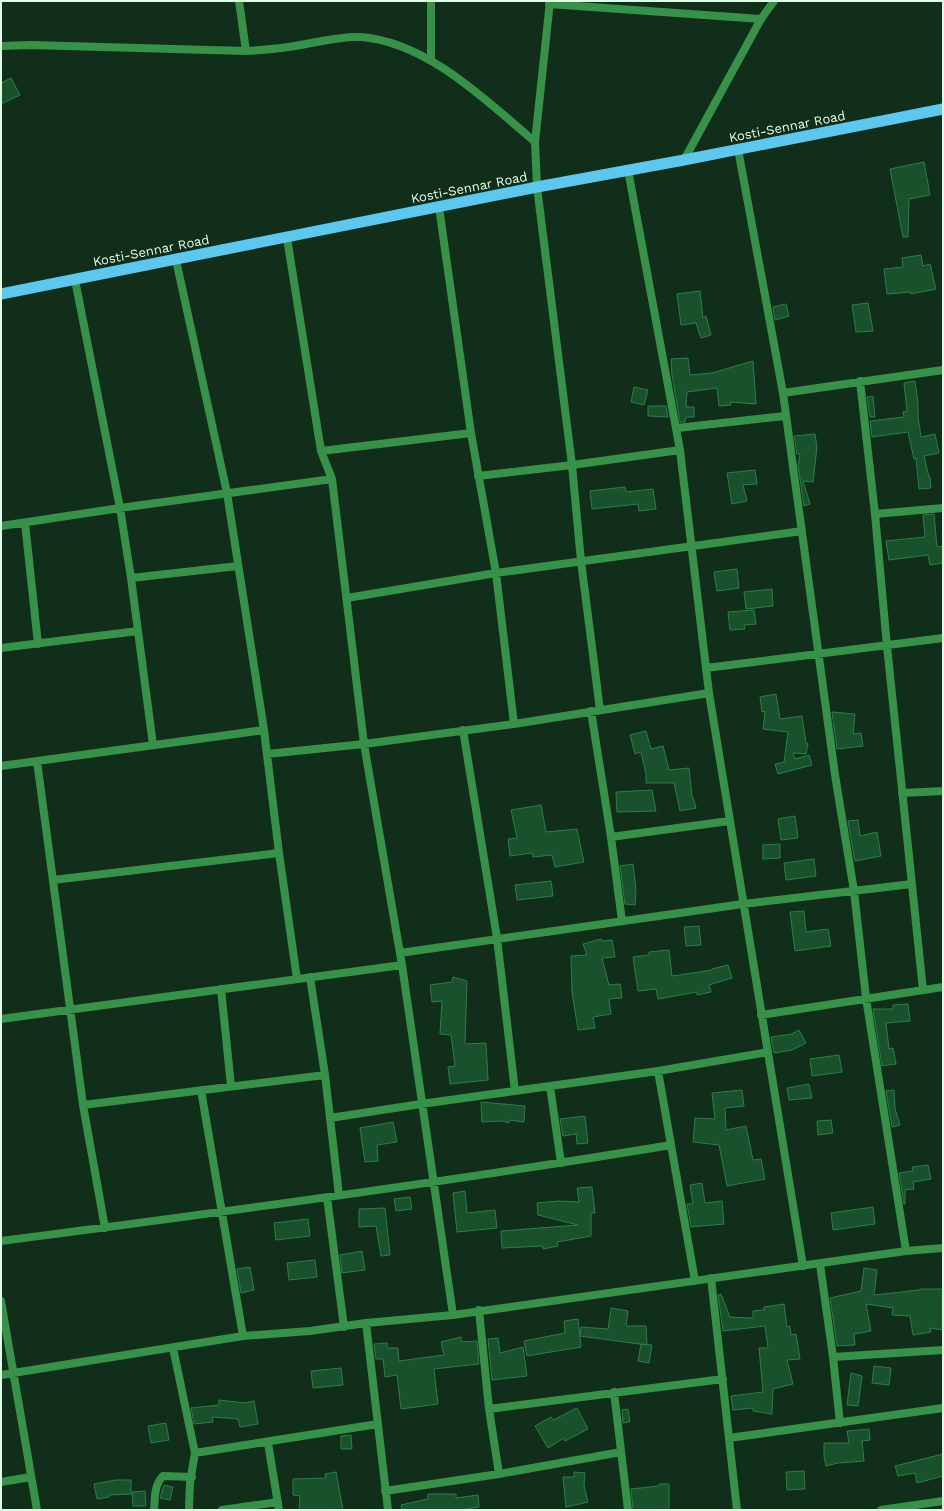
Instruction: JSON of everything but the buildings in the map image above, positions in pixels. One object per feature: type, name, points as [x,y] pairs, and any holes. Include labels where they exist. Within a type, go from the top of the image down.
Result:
[{"type":"highway","name":"Kosti-Sennar Road","points":[[1,294],[537,187],[738,150],[943,109]]},
{"type":"street","points":[[239,1],[246,51]]},
{"type":"street","points":[[430,60],[431,1]]},
{"type":"street","points":[[684,160],[761,19],[774,1]]},
{"type":"street","points":[[600,710],[581,561],[572,465],[537,187],[535,142],[549,2],[761,19]]},
{"type":"street","points":[[1,46],[31,45],[246,51],[268,50],[338,38],[360,37],[383,41],[406,48],[430,60],[481,97],[535,142]]},
{"type":"street","points":[[738,150],[783,393],[836,775],[854,891],[866,998],[906,1251]]},
{"type":"street","points":[[628,170],[677,428],[709,693],[803,1266]]},
{"type":"street","points":[[439,207],[471,433],[496,573],[514,724]]},
{"type":"street","points":[[287,238],[321,451],[332,479],[348,598],[364,744],[402,965],[453,1315]]},
{"type":"street","points":[[176,260],[227,493],[264,730],[279,853],[297,979]]},
{"type":"street","points":[[75,280],[120,508],[131,578],[153,745]]},
{"type":"street","points":[[783,393],[943,370]]},
{"type":"street","points":[[860,381],[875,514],[887,646],[923,990]]},
{"type":"street","points":[[677,428],[785,416]]},
{"type":"street","points":[[321,451],[471,433]]},
{"type":"street","points":[[478,476],[680,450]]},
{"type":"street","points":[[1,526],[332,479]]},
{"type":"street","points":[[875,514],[943,508]]},
{"type":"street","points":[[25,523],[38,644]]},
{"type":"street","points":[[348,598],[496,573],[802,531]]},
{"type":"street","points":[[131,578],[238,566]]},
{"type":"street","points":[[1,648],[138,631]]},
{"type":"street","points":[[706,668],[943,638]]},
{"type":"street","points":[[267,754],[364,744],[514,724],[709,693]]},
{"type":"street","points":[[591,711],[622,921]]},
{"type":"street","points":[[1,766],[264,730]]},
{"type":"street","points":[[463,730],[497,938],[516,1091]]},
{"type":"street","points":[[37,761],[83,1105],[105,1228]]},
{"type":"street","points":[[902,793],[943,791]]},
{"type":"street","points":[[610,837],[729,821]]},
{"type":"street","points":[[53,880],[279,853]]},
{"type":"street","points":[[400,953],[743,904],[912,884]]},
{"type":"street","points":[[1,1019],[402,965]]},
{"type":"street","points":[[310,977],[325,1075],[339,1195]]},
{"type":"street","points":[[761,1015],[943,987]]},
{"type":"street","points":[[221,989],[232,1086]]},
{"type":"street","points":[[330,1118],[658,1071],[768,1052]]},
{"type":"street","points":[[658,1071],[695,1281]]},
{"type":"street","points":[[83,1105],[325,1075]]},
{"type":"street","points":[[550,1086],[561,1163]]},
{"type":"street","points":[[201,1090],[242,1336]]},
{"type":"street","points":[[1,1241],[221,1213],[561,1163],[671,1145]]},
{"type":"street","points":[[327,1197],[344,1327]]},
{"type":"street","points":[[1,1375],[242,1336],[453,1315],[479,1310],[906,1251],[943,1248]]},
{"type":"street","points":[[820,1264],[833,1357],[840,1423]]},
{"type":"street","points":[[711,1278],[737,1510]]},
{"type":"street","points":[[1,1301],[37,1510]]},
{"type":"street","points":[[479,1310],[489,1408],[499,1474]]},
{"type":"street","points":[[366,1323],[388,1510]]},
{"type":"street","points":[[173,1348],[195,1453],[189,1510]]},
{"type":"street","points":[[833,1357],[943,1350]]},
{"type":"street","points":[[489,1408],[723,1379]]},
{"type":"street","points":[[614,1392],[628,1510]]},
{"type":"street","points":[[729,1438],[943,1408]]},
{"type":"street","points":[[195,1453],[268,1443],[378,1424]]},
{"type":"street","points":[[222,1510],[279,1506],[268,1443]]},
{"type":"street","points":[[386,1491],[499,1474],[621,1452]]},
{"type":"street","points":[[154,1510],[156,1486],[164,1476],[192,1477]]},
{"type":"street","points":[[1,1482],[31,1477]]},
{"type":"street","points":[[881,1510],[943,1501]]}]
